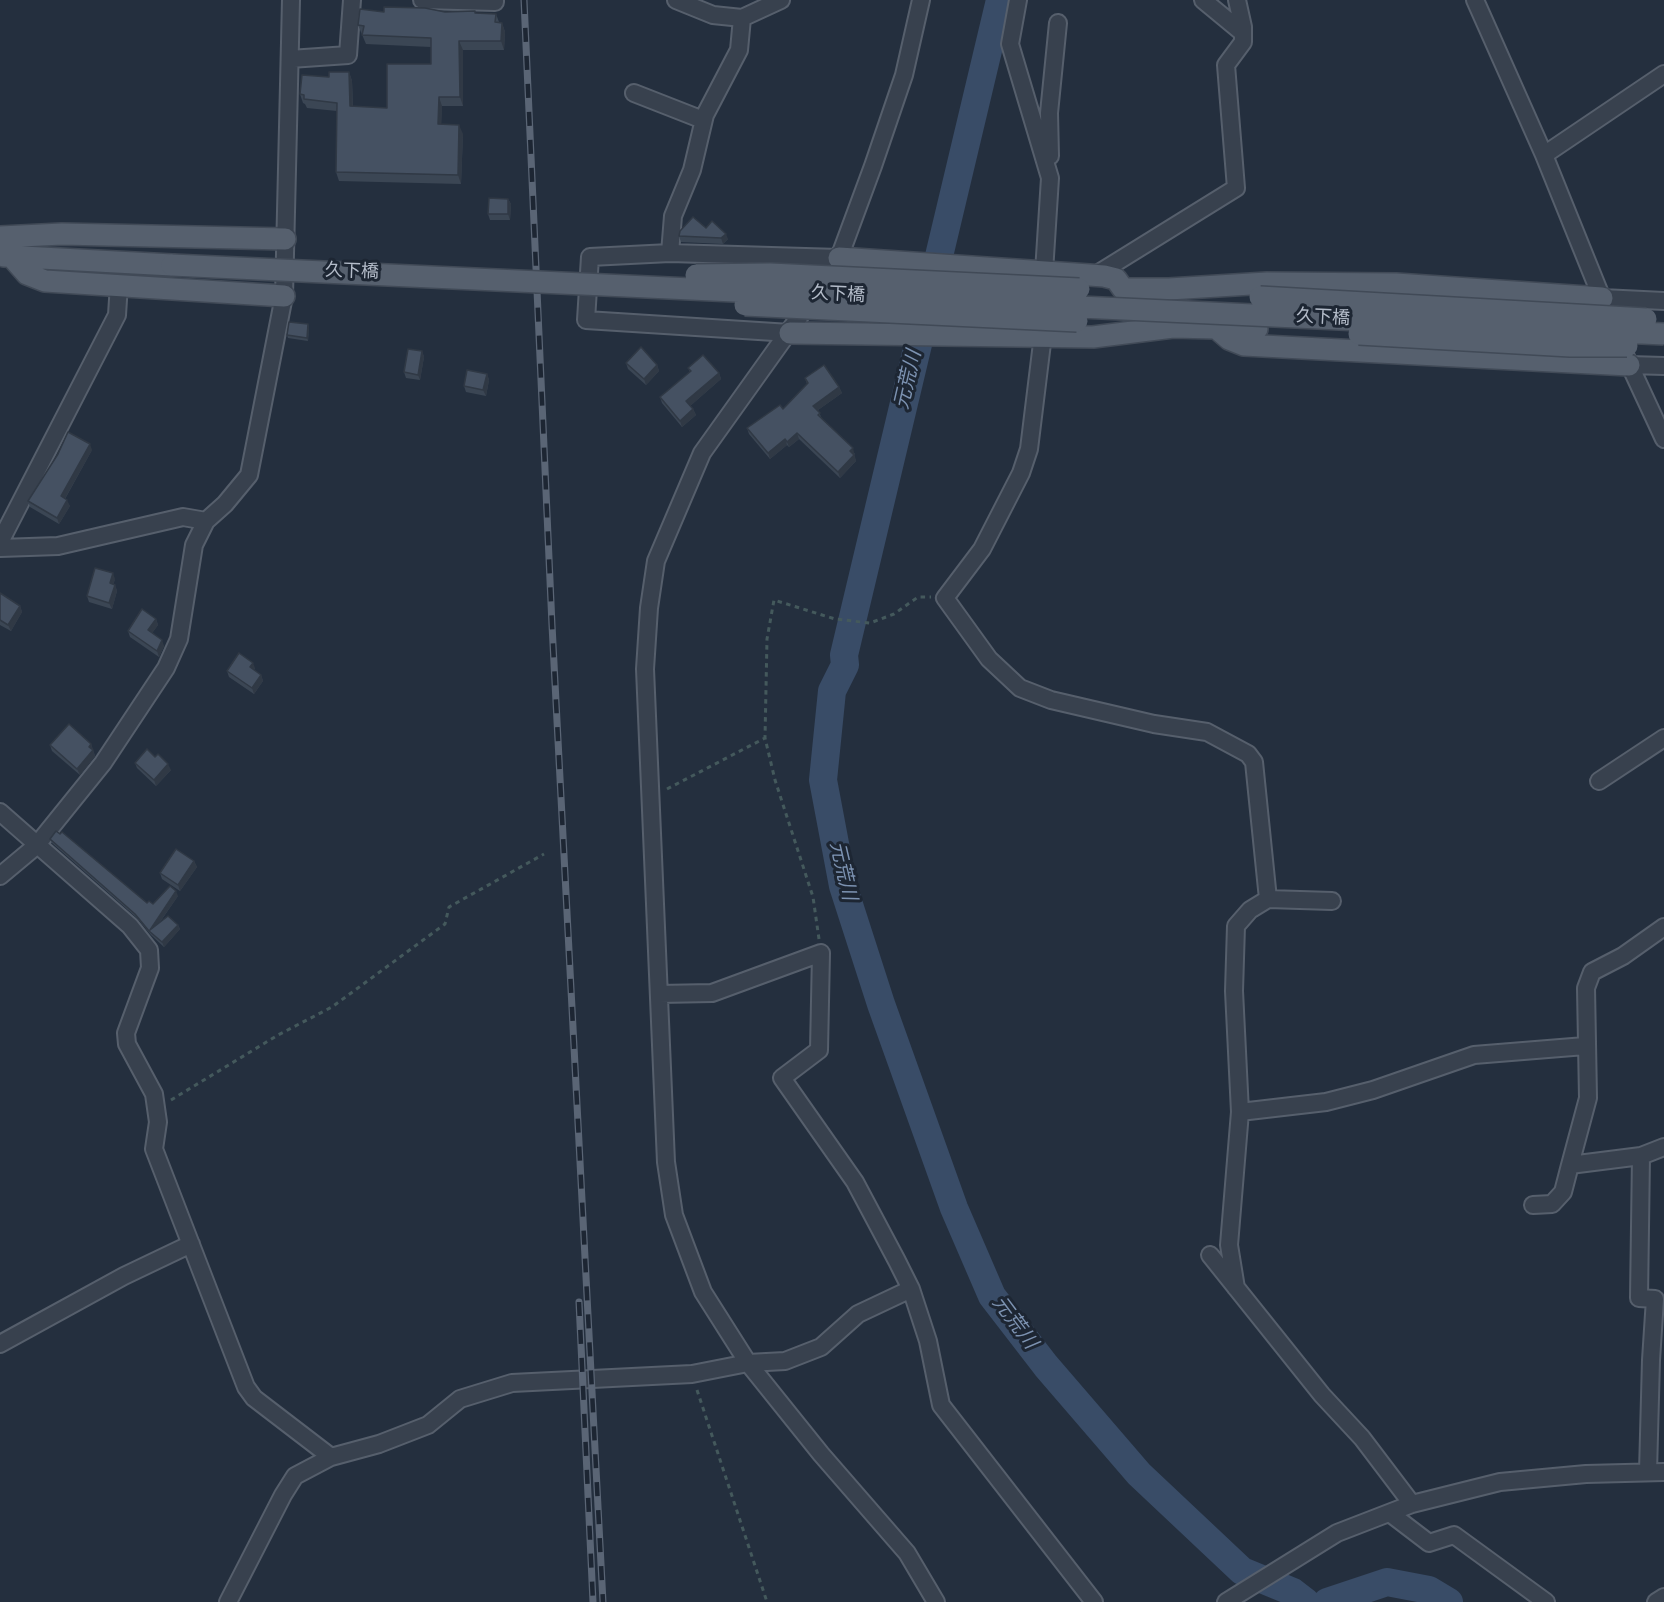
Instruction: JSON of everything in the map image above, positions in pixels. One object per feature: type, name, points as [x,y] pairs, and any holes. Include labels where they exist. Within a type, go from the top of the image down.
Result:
[{"type":"main road","points":[[0,237],[62,234],[285,239]]},
{"type":"main road","points":[[6,256],[34,279],[284,296]]},
{"type":"main road","name":"久下橋","points":[[6,256],[1664,334]]},
{"type":"main road","points":[[839,258],[1044,272],[1123,289],[1198,288],[1268,283],[1396,285],[1602,298]]},
{"type":"main road","points":[[507,279],[770,274],[1087,282]]},
{"type":"main road","points":[[507,279],[734,304],[1077,321],[1141,330]]},
{"type":"main road","points":[[1198,288],[1260,297],[1664,320]]},
{"type":"main road","points":[[790,333],[1093,337],[1141,330],[1215,327],[1570,346],[1664,345]]},
{"type":"main road","points":[[1215,327],[1228,339],[1244,345],[1629,365]]},
{"type":"street","points":[[0,876],[36,846],[103,763],[166,668],[179,639],[194,545],[206,521],[225,504],[249,475],[284,296],[291,0]]},
{"type":"street","points":[[290,60],[348,55],[352,0]]},
{"type":"street","points":[[422,0],[495,0]]},
{"type":"street","points":[[676,0],[713,15],[742,18],[781,0]]},
{"type":"street","points":[[921,0],[904,75],[839,258],[790,333],[702,453],[656,561],[649,608],[645,669],[666,1162],[674,1215],[703,1292],[748,1363],[821,1454],[907,1553],[936,1602]]},
{"type":"street","points":[[1017,0],[1010,44],[1050,178]]},
{"type":"street","points":[[1203,0],[1243,33]]},
{"type":"street","points":[[1087,282],[1236,188],[1226,65],[1243,42],[1237,0]]},
{"type":"street","points":[[1475,0],[1544,155],[1629,365],[1664,439]]},
{"type":"street","points":[[670,253],[673,216],[692,170],[704,120],[739,50],[742,18]]},
{"type":"street","points":[[1044,272],[1050,178],[1049,113],[1058,23]]},
{"type":"street","points":[[1544,155],[1664,74]]},
{"type":"street","points":[[633,93],[704,120]]},
{"type":"street","points":[[790,333],[586,320],[590,257],[670,253],[839,258]]},
{"type":"street","points":[[0,542],[117,315],[119,284]]},
{"type":"street","points":[[1602,298],[1664,301]]},
{"type":"street","points":[[1043,335],[1029,448],[1021,473],[982,549],[945,598],[989,659],[1020,688],[1051,700],[1154,724],[1207,732],[1248,754],[1254,762],[1268,899]]},
{"type":"street","points":[[1629,365],[1664,366]]},
{"type":"street","points":[[0,548],[58,546],[183,517],[206,521]]},
{"type":"street","points":[[1599,781],[1664,738]]},
{"type":"street","points":[[0,812],[36,846],[130,926],[149,950],[150,968],[126,1033],[127,1044],[154,1094],[158,1122],[154,1149],[246,1387],[254,1398],[331,1457]]},
{"type":"street","points":[[1236,1288],[1229,1245],[1240,1112],[1234,992],[1236,926],[1250,910],[1268,899],[1332,901]]},
{"type":"street","points":[[1533,1205],[1552,1204],[1563,1192],[1588,1098],[1586,988],[1592,972],[1623,956],[1664,927]]},
{"type":"street","points":[[659,994],[712,993],[821,953],[819,1050],[782,1078],[855,1182],[911,1289],[928,1341],[941,1405],[1094,1602]]},
{"type":"street","points":[[1240,1112],[1326,1102],[1373,1090],[1474,1055],[1586,1046]]},
{"type":"street","points":[[1570,1165],[1641,1156],[1664,1147]]},
{"type":"street","points":[[1226,1602],[1336,1533],[1391,1514],[1412,1504],[1500,1482],[1586,1474],[1656,1472],[1650,1360],[1655,1299],[1639,1298],[1641,1156]]},
{"type":"street","points":[[0,1344],[124,1276],[191,1244]]},
{"type":"street","points":[[1210,1255],[1322,1395],[1362,1438],[1412,1504]]},
{"type":"street","points":[[228,1602],[295,1476],[331,1457],[379,1444],[428,1425],[459,1399],[512,1383],[692,1374],[748,1363],[785,1361],[821,1347],[858,1314],[911,1289]]},
{"type":"street","points":[[1391,1514],[1429,1543],[1454,1535],[1546,1602]]},
{"type":"street","points":[[1656,1602],[1664,1597]]},
{"type":"path","points":[[821,953],[813,897],[775,780],[765,738],[766,639],[774,600],[835,619],[870,623],[894,614],[918,597],[945,598]]},
{"type":"path","points":[[649,798],[765,738]]},
{"type":"path","points":[[157,1109],[278,1035],[332,1006],[445,924],[450,908],[544,854]]},
{"type":"path","points":[[692,1374],[767,1602]]},
{"type":"building","points":[[384,7],[425,8],[445,12],[475,11],[475,13],[496,14],[495,22],[502,23],[501,41],[459,41],[460,97],[439,97],[438,124],[459,125],[458,175],[336,172],[337,103],[304,99],[304,95],[300,94],[302,75],[329,77],[329,72],[349,72],[350,106],[387,108],[387,64],[431,64],[431,38],[362,35],[364,26],[358,25],[360,9],[384,12]]},
{"type":"building","points":[[489,198],[508,199],[508,214],[488,214]]},
{"type":"building","points":[[693,217],[706,228],[712,221],[726,234],[721,238],[679,236],[680,231]]},
{"type":"building","points":[[289,322],[308,324],[307,338],[287,335]]},
{"type":"building","points":[[641,347],[657,365],[644,379],[626,363]]},
{"type":"building","points":[[408,349],[422,351],[418,375],[404,372]]},
{"type":"building","points":[[703,355],[719,373],[686,401],[693,409],[680,421],[660,397],[691,371],[688,368]]},
{"type":"building","points":[[824,365],[839,387],[813,406],[820,413],[818,415],[853,448],[850,451],[854,455],[838,472],[797,433],[787,442],[785,439],[768,453],[747,428],[780,405],[783,409],[808,383],[805,378]]},
{"type":"building","points":[[467,370],[487,374],[483,390],[464,386]]},
{"type":"building","points":[[68,432],[90,444],[61,496],[67,500],[57,518],[28,501],[58,454]]},
{"type":"building","points":[[95,568],[113,573],[110,583],[115,585],[109,603],[87,596]]},
{"type":"building","points":[[0,593],[20,606],[8,625],[0,620]]},
{"type":"building","points":[[142,609],[156,619],[148,630],[162,640],[157,651],[128,631]]},
{"type":"building","points":[[239,653],[253,663],[250,667],[261,675],[252,688],[227,671]]},
{"type":"building","points":[[69,724],[91,744],[89,747],[93,750],[77,769],[50,745]]},
{"type":"building","points":[[147,749],[155,757],[158,754],[168,764],[154,780],[135,763]]},
{"type":"building","points":[[56,831],[60,834],[62,832],[147,903],[149,901],[153,904],[170,886],[176,891],[150,930],[168,916],[178,925],[162,942],[149,931],[135,914],[50,839]]},
{"type":"building","points":[[176,849],[194,861],[178,885],[160,873]]},
{"type":"waterway","name":"元荒川","points":[[1000,0],[844,655],[845,665],[832,691],[823,780],[843,886],[881,1004],[954,1208],[992,1296],[1046,1366],[1139,1474],[1242,1571],[1293,1592],[1306,1602]]},
{"type":"waterway","name":"元荒川","points":[[1327,1602],[1387,1582],[1429,1590],[1449,1602]]},
{"type":"railway","points":[[524,0],[552,625],[603,1602]]},
{"type":"railway","points":[[579,1302],[593,1602]]}]
